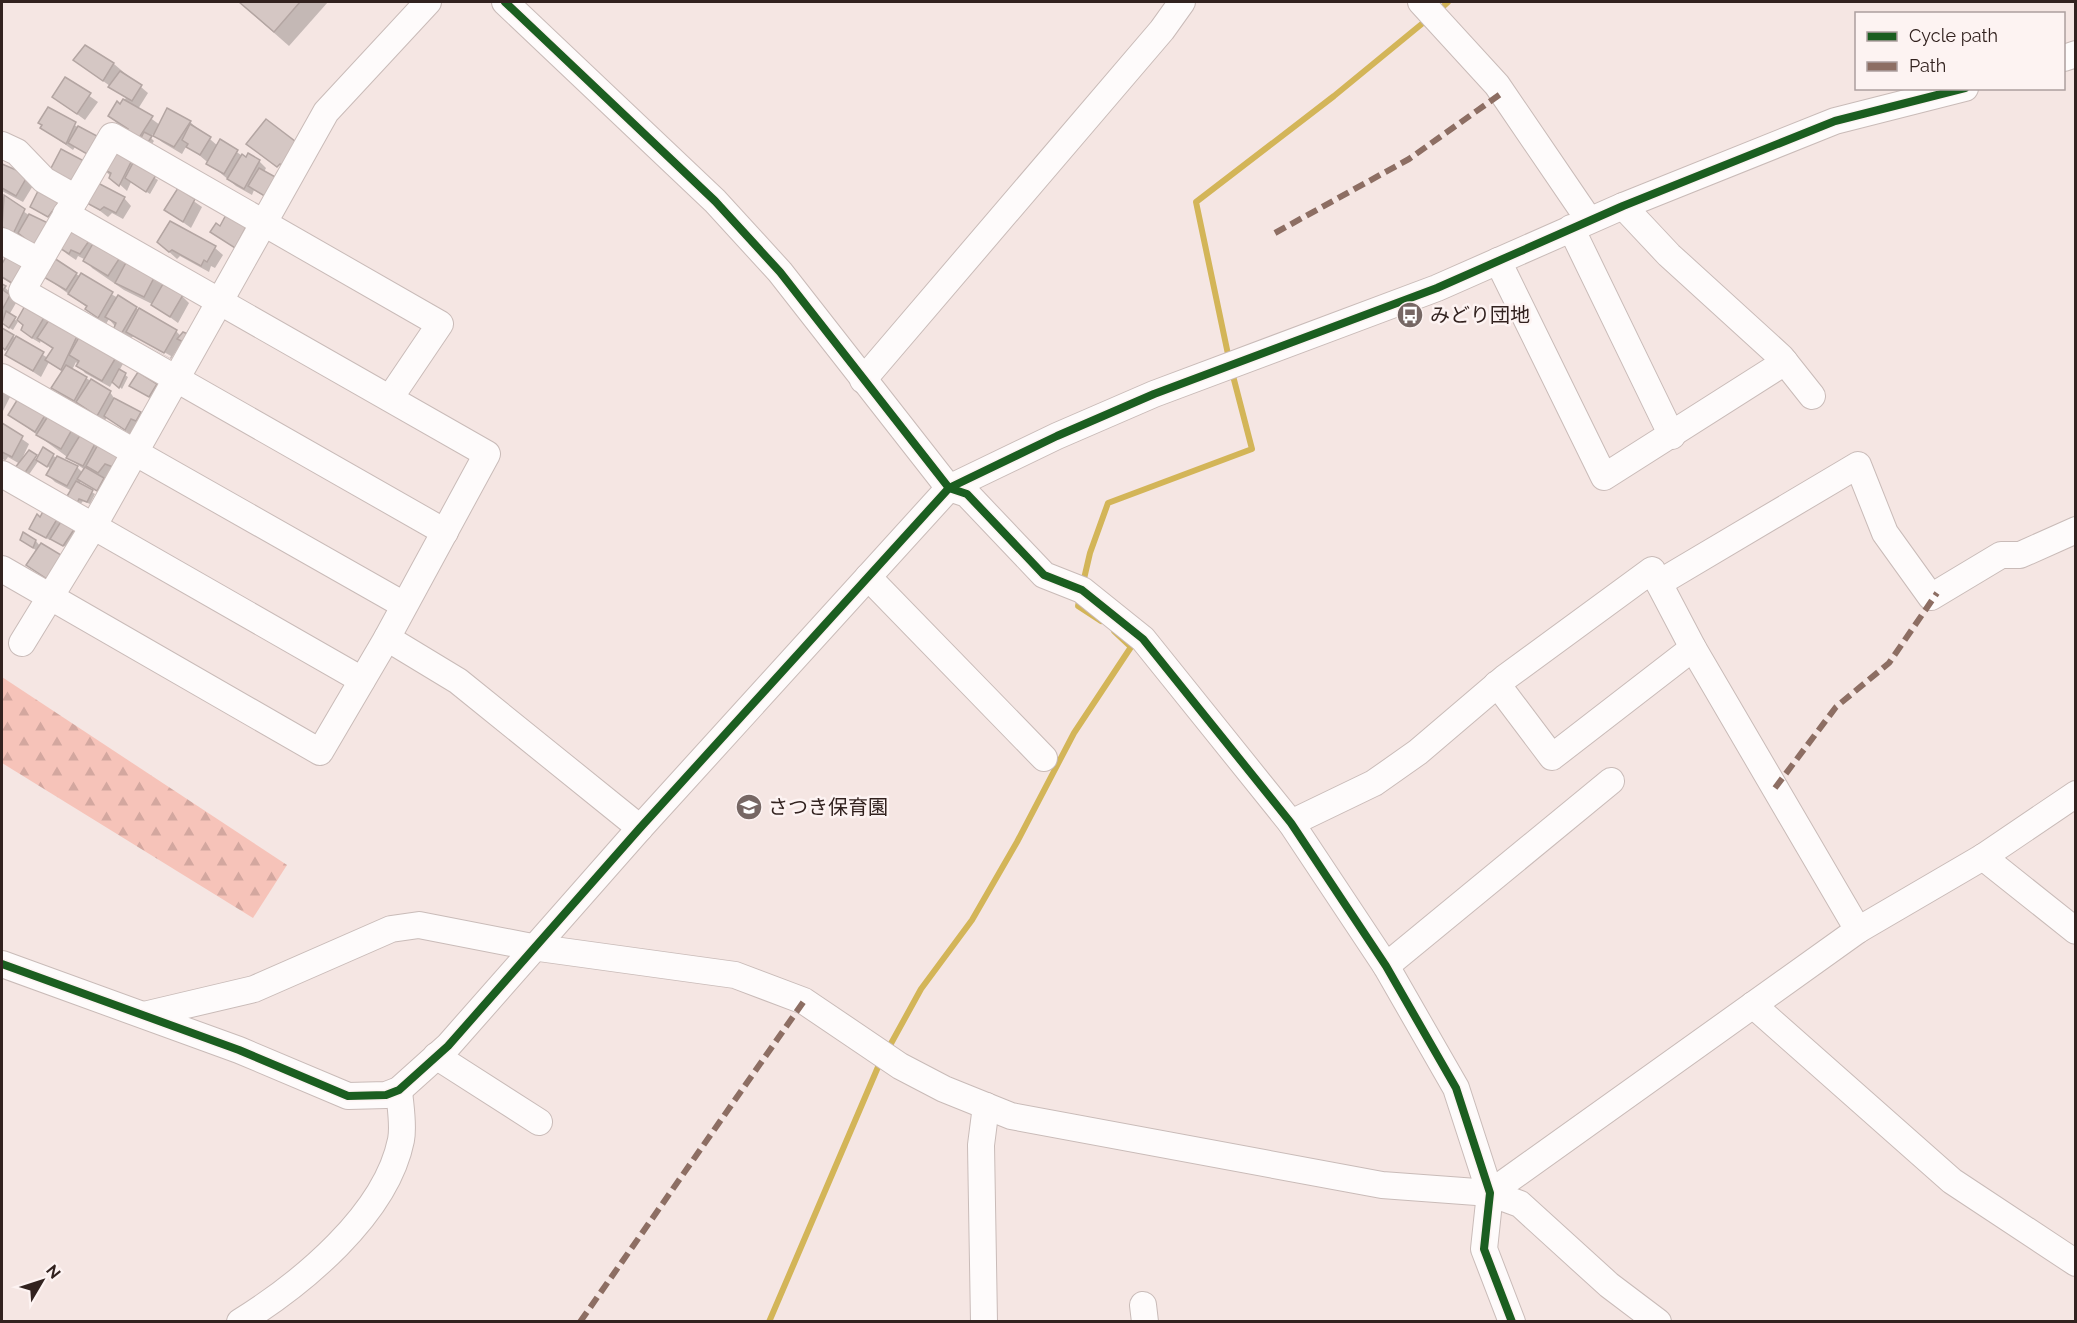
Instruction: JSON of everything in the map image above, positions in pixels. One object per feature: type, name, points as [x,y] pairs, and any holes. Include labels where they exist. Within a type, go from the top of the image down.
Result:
[{"type":"street","points":[[22,643],[93,527],[326,111],[428,2]]},
{"type":"street","points":[[505,2],[715,201],[780,272],[862,380],[949,488],[967,494],[1044,575],[1082,590],[1143,639],[1291,822],[1386,966],[1456,1089],[1491,1193],[1484,1249],[1512,1322]]},
{"type":"street","points":[[862,380],[1162,30],[1182,2]]},
{"type":"street","points":[[1421,2],[1497,85],[1580,224],[1671,436]]},
{"type":"street","points":[[2,964],[239,1050],[348,1096],[386,1095],[399,1090],[436,1056],[639,828],[949,488],[1057,436],[1154,394],[1370,315],[1623,206],[1835,121],[1957,90]]},
{"type":"street","points":[[390,398],[440,324],[112,136],[22,291],[445,532]]},
{"type":"street","points":[[2,145],[17,152],[71,206],[220,301],[487,454],[387,638],[320,752],[2,570]]},
{"type":"street","points":[[1623,206],[1669,255],[1785,362],[1812,396]]},
{"type":"street","points":[[2,241],[39,261]]},
{"type":"street","points":[[1498,261],[1604,477],[1785,362]]},
{"type":"street","points":[[2,377],[405,605]]},
{"type":"street","points":[[1659,583],[1858,465],[1885,533],[1931,597],[2001,555],[2020,555],[2076,530]]},
{"type":"street","points":[[2,474],[362,680]]},
{"type":"street","points":[[1291,822],[1374,783],[1418,752],[1497,684],[1652,570],[1693,648],[1858,930]]},
{"type":"street","points":[[868,577],[1044,758]]},
{"type":"street","points":[[387,638],[458,681],[639,828]]},
{"type":"street","points":[[1497,684],[1552,757],[1693,648]]},
{"type":"street","points":[[1386,966],[1611,782]]},
{"type":"street","points":[[1491,1193],[1858,930],[1983,857],[2076,794]]},
{"type":"street","points":[[1983,857],[2076,931]]},
{"type":"street","points":[[144,1016],[254,989],[391,929],[418,925],[532,947],[735,975],[804,1001],[900,1066],[944,1089],[1011,1116],[1382,1185],[1491,1193],[1520,1204],[1609,1286],[1658,1322]]},
{"type":"street","points":[[1753,1005],[1952,1181],[2076,1263]]},
{"type":"street","points":[[436,1056],[539,1122]]},
{"type":"street","points":[[240,1322],[320,1262],[358,1222],[386,1180],[401,1140],[399,1090]]},
{"type":"street","points":[[984,1322],[981,1145],[986,1106]]},
{"type":"green space","points":[[2,677],[287,865],[253,918],[2,763]]},
{"type":"building","points":[[239,2],[300,2],[274,32]]},
{"type":"building","points":[[85,45],[114,63],[103,81],[73,60]]},
{"type":"building","points":[[120,71],[142,85],[132,101],[108,87]]},
{"type":"building","points":[[65,77],[91,93],[77,114],[52,97]]},
{"type":"building","points":[[123,99],[153,116],[137,141],[125,133],[128,129],[108,116],[117,101],[120,104]]},
{"type":"building","points":[[48,107],[76,122],[66,144],[40,128],[42,125],[38,123]]},
{"type":"building","points":[[167,108],[191,121],[174,147],[153,136]]},
{"type":"building","points":[[266,119],[300,145],[285,168],[280,164],[277,167],[246,144]]},
{"type":"building","points":[[190,124],[211,137],[200,155],[186,147],[188,144],[182,140]]},
{"type":"building","points":[[78,126],[97,136],[87,154],[68,143]]},
{"type":"building","points":[[144,132],[152,136],[145,147],[139,142]]},
{"type":"building","points":[[220,139],[238,150],[224,174],[206,164]]},
{"type":"building","points":[[61,149],[84,161],[72,181],[67,183],[49,172]]},
{"type":"building","points":[[111,151],[134,156],[119,186],[109,178],[111,173],[99,167]]},
{"type":"building","points":[[248,153],[260,160],[244,189],[227,179],[242,154],[246,157]]},
{"type":"building","points":[[133,163],[156,175],[146,192],[125,178]]},
{"type":"building","points":[[2,164],[28,175],[16,196],[2,188]]},
{"type":"building","points":[[259,168],[279,179],[268,198],[248,186]]},
{"type":"building","points":[[96,182],[125,197],[116,213],[104,207],[100,210],[85,202]]},
{"type":"building","points":[[178,188],[195,199],[183,222],[164,210]]},
{"type":"building","points":[[39,189],[60,201],[48,217],[30,207]]},
{"type":"building","points":[[4,195],[25,209],[13,234],[2,227]]},
{"type":"building","points":[[227,213],[247,225],[235,248],[210,232],[216,223],[220,226]]},
{"type":"building","points":[[29,214],[48,223],[36,247],[18,233]]},
{"type":"building","points":[[170,221],[216,246],[207,262],[204,260],[201,266],[172,250],[169,252],[157,242]]},
{"type":"building","points":[[70,227],[91,238],[80,254],[71,250],[69,254],[58,247]]},
{"type":"building","points":[[95,240],[121,256],[108,276],[83,261]]},
{"type":"building","points":[[7,255],[25,267],[15,285],[2,277],[2,264]]},
{"type":"building","points":[[54,258],[77,273],[66,290],[42,276]]},
{"type":"building","points":[[128,259],[156,274],[144,297],[115,283]]},
{"type":"building","points":[[81,273],[113,292],[98,318],[85,309],[87,306],[68,294]]},
{"type":"building","points":[[2,284],[6,286],[3,290],[10,295],[2,310]]},
{"type":"building","points":[[163,284],[183,295],[170,317],[151,305]]},
{"type":"building","points":[[118,295],[137,307],[120,336],[113,330],[116,323],[105,317]]},
{"type":"building","points":[[26,304],[45,316],[32,338],[21,330],[23,325],[17,320]]},
{"type":"building","points":[[139,308],[177,330],[164,353],[126,332]]},
{"type":"building","points":[[6,311],[16,317],[9,328],[2,323]]},
{"type":"building","points":[[51,317],[78,334],[61,370],[45,360],[53,348],[37,338]]},
{"type":"building","points":[[2,328],[14,335],[5,350],[2,347]]},
{"type":"building","points":[[183,332],[190,335],[186,343],[177,339]]},
{"type":"building","points":[[81,334],[118,354],[102,381],[76,366],[79,361],[69,355]]},
{"type":"building","points":[[16,336],[44,352],[33,371],[5,355]]},
{"type":"building","points":[[66,365],[87,377],[74,401],[51,388]]},
{"type":"building","points":[[119,369],[126,373],[119,388],[112,382]]},
{"type":"building","points":[[138,372],[157,384],[149,397],[129,386]]},
{"type":"building","points":[[91,379],[111,391],[97,416],[76,402]]},
{"type":"building","points":[[19,397],[47,412],[35,432],[8,415]]},
{"type":"building","points":[[114,398],[141,412],[136,421],[131,419],[125,430],[104,416]]},
{"type":"building","points":[[50,413],[74,426],[61,449],[36,435]]},
{"type":"building","points":[[2,423],[23,436],[12,457],[2,452]]},
{"type":"building","points":[[82,432],[97,440],[83,466],[66,458]]},
{"type":"building","points":[[99,443],[119,454],[113,467],[105,464],[98,473],[86,466]]},
{"type":"building","points":[[43,447],[54,454],[47,467],[36,460]]},
{"type":"building","points":[[29,450],[37,455],[24,474],[14,469]]},
{"type":"building","points":[[57,456],[78,466],[67,486],[46,475]]},
{"type":"building","points":[[85,467],[104,478],[97,491],[77,479]]},
{"type":"building","points":[[76,481],[93,490],[87,502],[79,499],[77,503],[66,498]]},
{"type":"building","points":[[45,508],[59,516],[46,538],[29,529],[37,514],[40,517]]},
{"type":"building","points":[[62,520],[75,528],[63,546],[50,539]]},
{"type":"building","points":[[23,532],[36,540],[33,548],[20,540]]},
{"type":"building","points":[[41,543],[61,555],[47,579],[26,565]]},
{"type":"waterway","points":[[1437,12],[1448,2]]},
{"type":"waterway","points":[[1229,359],[1196,202],[1334,96],[1429,18]]},
{"type":"waterway","points":[[1083,583],[1090,553],[1108,503],[1252,449],[1232,372]]},
{"type":"waterway","points":[[1080,596],[1078,606],[1101,621]]},
{"type":"waterway","points":[[888,1049],[921,989],[972,920],[1017,842],[1074,733],[1131,647],[1114,631]]},
{"type":"waterway","points":[[769,1322],[881,1060]]},
{"type":"marked path","points":[[1275,233],[1409,159],[1502,93]]},
{"type":"marked path","points":[[1775,788],[1836,707],[1889,663],[1937,593]]},
{"type":"marked path","points":[[580,1322],[804,1001]]},
{"type":"cycle path","points":[[505,2],[715,201],[780,272],[949,488],[967,494],[1044,575],[1082,590],[1143,639],[1291,823],[1386,966],[1456,1088],[1490,1193],[1484,1249],[1512,1322]]},
{"type":"cycle path","points":[[2,964],[239,1050],[348,1096],[386,1095],[399,1090],[448,1046],[640,828],[949,488],[1057,436],[1154,394],[1437,288],[1623,206],[1835,121],[1957,90]]},
{"type":"place","name":"みどり団地","points":[[1410,315]]},
{"type":"place","name":"さつき保育園","points":[[749,807]]}]
